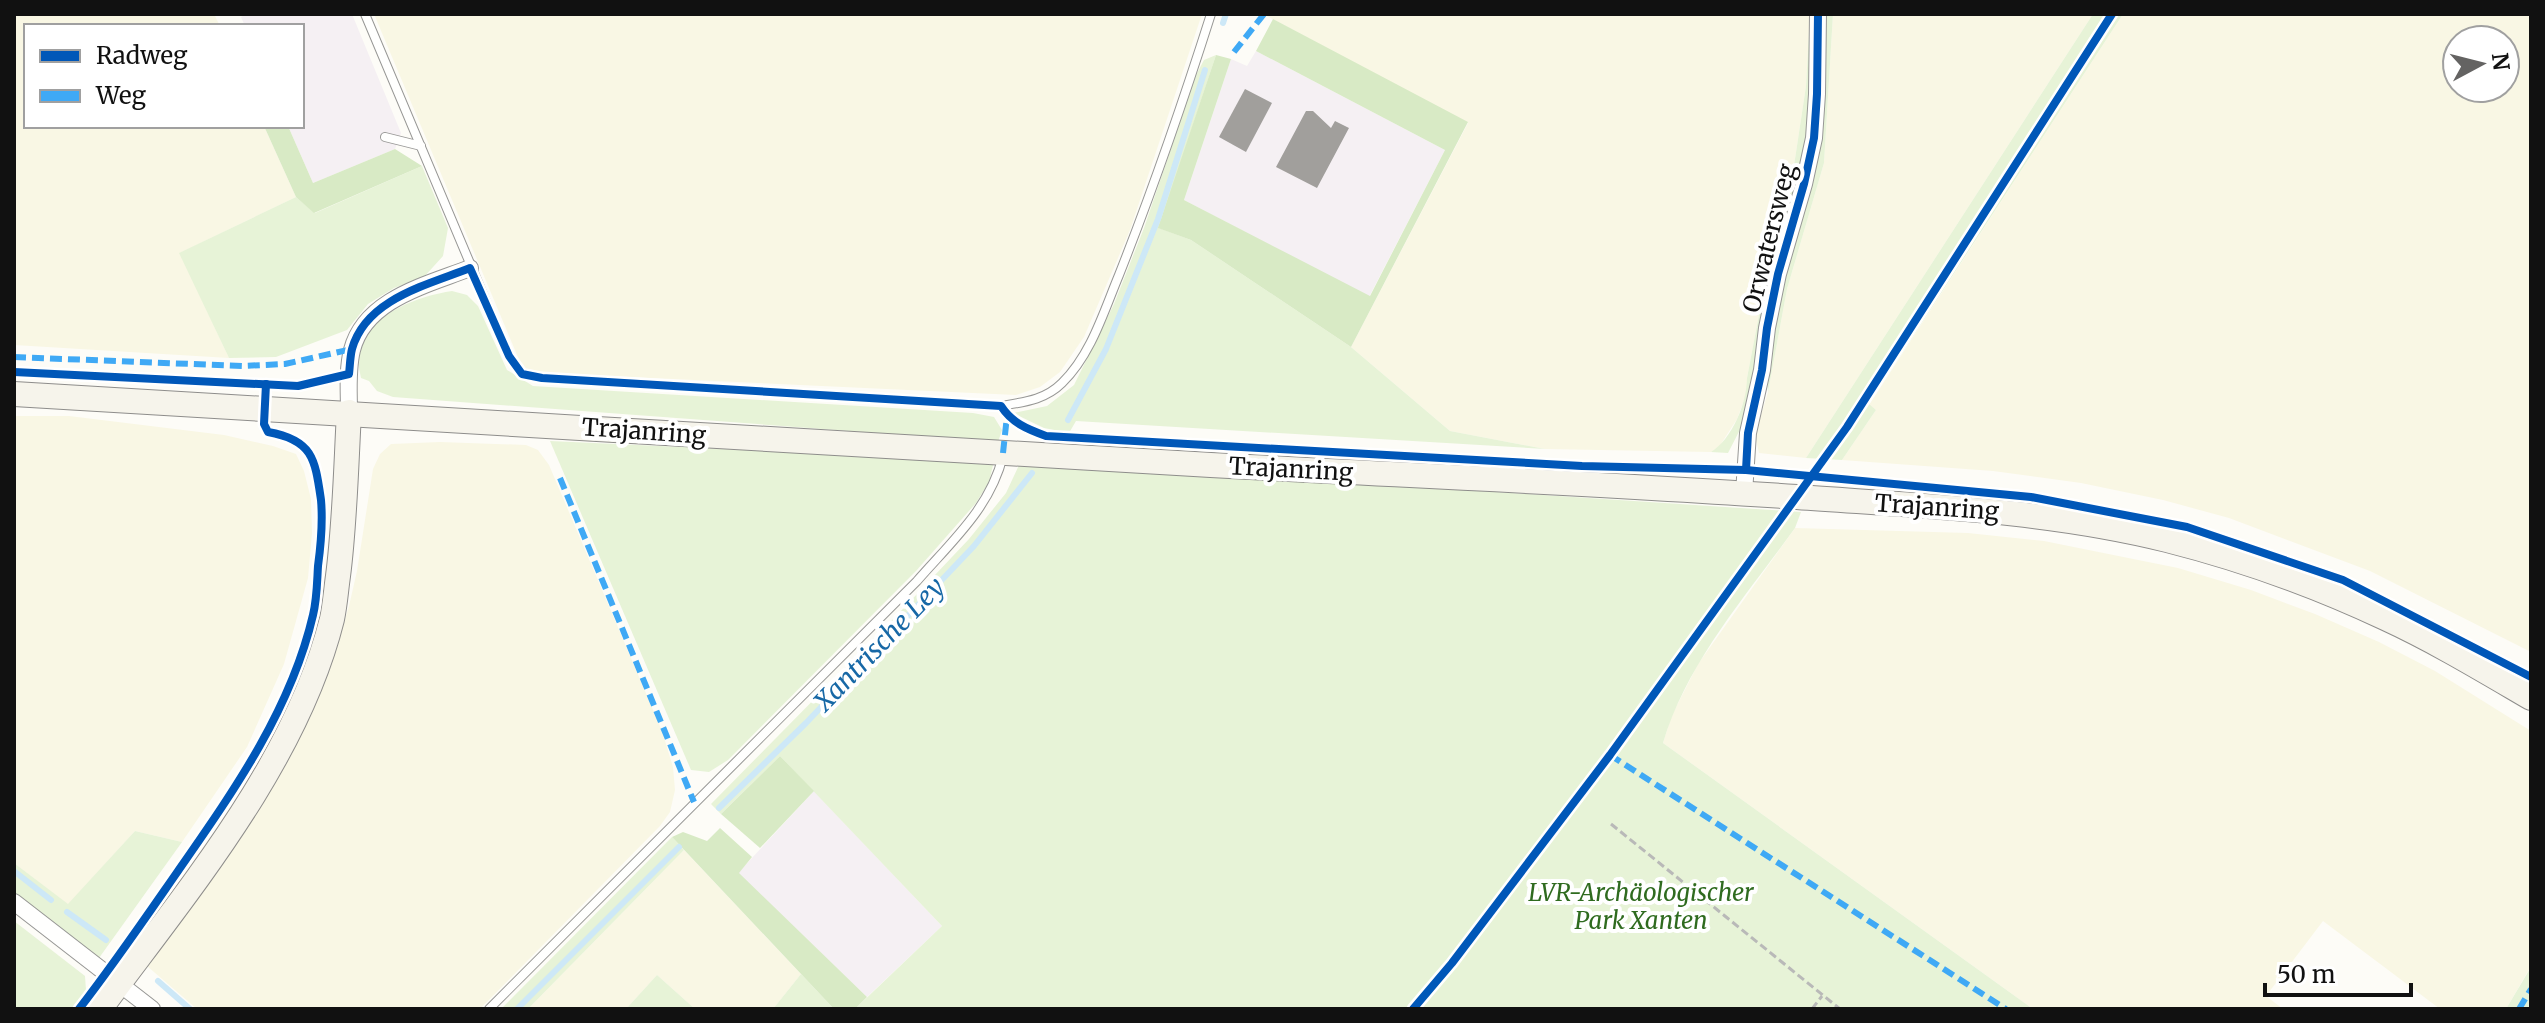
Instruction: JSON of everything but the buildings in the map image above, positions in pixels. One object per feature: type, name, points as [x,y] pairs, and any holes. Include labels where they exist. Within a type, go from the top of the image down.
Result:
[{"type":"main road","name":"Trajanring","points":[[14,394],[1003,453],[1744,493],[2014,513],[2167,540],[2248,563],[2374,613],[2446,649],[2531,698]]},
{"type":"main road","points":[[100,1009],[236,823],[290,731],[312,679],[332,617],[344,529],[349,412]]},
{"type":"street","name":"Orwatersweg","points":[[1744,493],[1748,433],[1760,383],[1767,328],[1814,138],[1818,14]]},
{"type":"street","points":[[349,412],[352,349],[363,326],[392,299],[470,268]]},
{"type":"street","points":[[14,902],[152,1009]]},
{"type":"lane","points":[[365,14],[470,268],[509,356],[522,374],[542,378],[1001,406],[1045,396],[1073,372],[1098,327],[1150,197],[1211,14]]},
{"type":"lane","points":[[385,137],[421,146]]},
{"type":"lane","points":[[489,1009],[917,581],[991,493],[1003,453]]},
{"type":"path","points":[[1611,824],[1840,1009]]},
{"type":"path","points":[[1812,1009],[1823,995]]},
{"type":"shaded area","points":[[14,14],[214,14],[219,24],[24,24],[24,128],[265,128],[296,197],[180,253],[229,358],[14,345]]},
{"type":"shaded area","points":[[246,14],[352,14],[401,133],[395,149],[313,183],[289,128],[304,128],[304,24],[244,24],[241,17]]},
{"type":"shaded area","points":[[374,14],[1202,14],[1130,230],[1084,337],[1060,372],[1040,387],[1016,395],[544,373],[526,369],[520,362]]},
{"type":"shaded area","points":[[1263,14],[1810,14],[1806,86],[1787,212],[1765,283],[1747,392],[1737,419],[1719,447],[1711,452],[1545,449],[1450,431],[1351,347],[1468,123]]},
{"type":"shaded area","points":[[1833,14],[2093,14],[1806,458],[1759,453],[1756,440],[1758,425],[1768,392],[1787,289],[1824,163]]},
{"type":"shaded area","points":[[2123,14],[2531,14],[2531,652],[2370,571],[2229,518],[2081,483],[1993,471],[1842,460],[1876,410],[1869,405]]},
{"type":"shaded area","points":[[1256,51],[1445,150],[1369,297],[1184,200],[1231,59],[1247,66]]},
{"type":"shaded area","points":[[14,416],[69,416],[224,435],[273,446],[296,454],[311,499],[308,578],[284,664],[247,747],[182,842],[135,831],[68,905],[14,863]]},
{"type":"shaded area","points":[[391,444],[526,445],[538,450],[549,465],[662,731],[673,767],[675,790],[670,812],[660,826],[480,1009],[197,1009],[147,966],[276,780],[309,717],[332,661],[349,606],[373,469],[380,454]]},
{"type":"shaded area","points":[[1795,528],[1968,533],[2044,541],[2178,568],[2251,590],[2379,642],[2435,671],[2531,731],[2531,966],[2506,1009],[2440,1009],[2323,921],[2266,996],[2283,1009],[2033,1009],[1663,743],[1671,717],[1698,664]]},
{"type":"shaded area","points":[[814,791],[942,926],[867,997],[738,873]]},
{"type":"shaded area","points":[[684,850],[801,974],[773,1009],[695,1009],[657,975],[626,1009],[528,1009]]},
{"type":"green space","points":[[1810,14],[1815,14],[1810,134],[1747,416],[1728,453],[1711,452],[1732,429],[1741,409],[1765,283],[1787,212],[1806,86]]},
{"type":"green space","points":[[1824,14],[1833,14],[1824,163],[1787,289],[1768,392],[1766,365],[1774,317],[1816,156]]},
{"type":"green space","points":[[2093,14],[2123,14],[1869,404],[1876,410],[1842,460],[1806,458]]},
{"type":"green space","points":[[1273,19],[1468,122],[1351,347],[1191,240],[1158,228],[1216,55],[1231,59],[1184,200],[1370,296],[1445,150],[1256,51]]},
{"type":"green space","points":[[1216,55],[1159,228],[1191,240],[1351,347],[1450,431],[1545,449],[1076,421],[1069,433],[1044,428],[1013,413],[1047,406],[1074,385],[1114,304],[1144,228],[1196,75],[1204,60]]},
{"type":"green space","points":[[265,128],[289,128],[313,183],[395,149],[422,166],[314,213],[296,197]]},
{"type":"green space","points":[[422,166],[448,228],[443,256],[424,277],[394,288],[368,304],[347,330],[276,357],[229,358],[179,253],[296,197],[315,213]]},
{"type":"green space","points":[[452,291],[467,295],[478,306],[507,370],[533,386],[973,413],[994,417],[1002,430],[998,442],[393,397],[377,391],[369,381],[361,378],[359,347],[374,325],[398,308]]},
{"type":"green space","points":[[550,441],[994,461],[989,482],[976,503],[916,571],[728,760],[709,772],[691,770]]},
{"type":"green space","name":"LVR-Archäologischer Park Xanten","points":[[1020,463],[1801,512],[1795,528],[1703,657],[1687,685],[1663,743],[2033,1009],[855,1009],[942,926],[780,756],[721,814],[711,804],[969,539],[1006,493]]},
{"type":"green space","points":[[780,756],[814,791],[760,848],[721,814]]},
{"type":"green space","points":[[720,828],[752,857],[739,873],[867,997],[855,1009],[834,1009],[672,837],[683,832],[707,841]]},
{"type":"green space","points":[[135,831],[182,842],[99,958],[14,892],[14,863],[68,904]]},
{"type":"green space","points":[[672,837],[684,850],[528,1009],[501,1009]]},
{"type":"green space","points":[[14,921],[85,976],[86,990],[72,1009],[14,1009]]},
{"type":"green space","points":[[2531,967],[2529,1009],[2506,1009]]},
{"type":"green space","points":[[801,974],[834,1009],[773,1009]]},
{"type":"green space","points":[[657,975],[695,1009],[626,1009]]},
{"type":"waterway","name":"Xantrische Ley","points":[[1223,23],[1226,14]]},
{"type":"waterway","name":"Xantrische Ley","points":[[1068,420],[1106,349],[1158,219],[1205,70]]},
{"type":"waterway","name":"Xantrische Ley","points":[[719,808],[806,723],[974,546],[1032,473]]},
{"type":"waterway","name":"Xantrische Ley","points":[[517,1009],[679,847]]},
{"type":"waterway","points":[[14,871],[51,900]]},
{"type":"waterway","points":[[67,912],[106,940]]},
{"type":"waterway","points":[[158,981],[190,1009]]},
{"type":"marked path","points":[[1234,52],[1264,14]]},
{"type":"marked path","points":[[14,357],[242,366],[285,364],[352,349]]},
{"type":"marked path","points":[[1003,453],[1007,416]]},
{"type":"marked path","points":[[560,478],[694,802]]},
{"type":"marked path","points":[[1610,755],[2006,1009]]},
{"type":"marked path","points":[[2519,1009],[2531,989]]},
{"type":"cycle path","points":[[1746,470],[1748,433],[1778,274],[1814,138],[1818,14]]},
{"type":"cycle path","points":[[1413,1009],[1452,963],[1610,755],[1847,427],[2112,14]]},
{"type":"cycle path","points":[[14,372],[298,386],[349,374],[352,349],[359,332],[370,318],[400,296],[470,268],[509,356],[522,374],[542,378],[1001,406],[1020,425],[1046,436],[1582,466],[1746,470],[2031,497],[2187,527],[2343,580],[2531,677]]},
{"type":"cycle path","points":[[79,1009],[239,780],[275,717],[303,650],[316,597],[321,500],[317,473],[309,454],[294,440],[268,432],[264,424],[266,384]]}]
